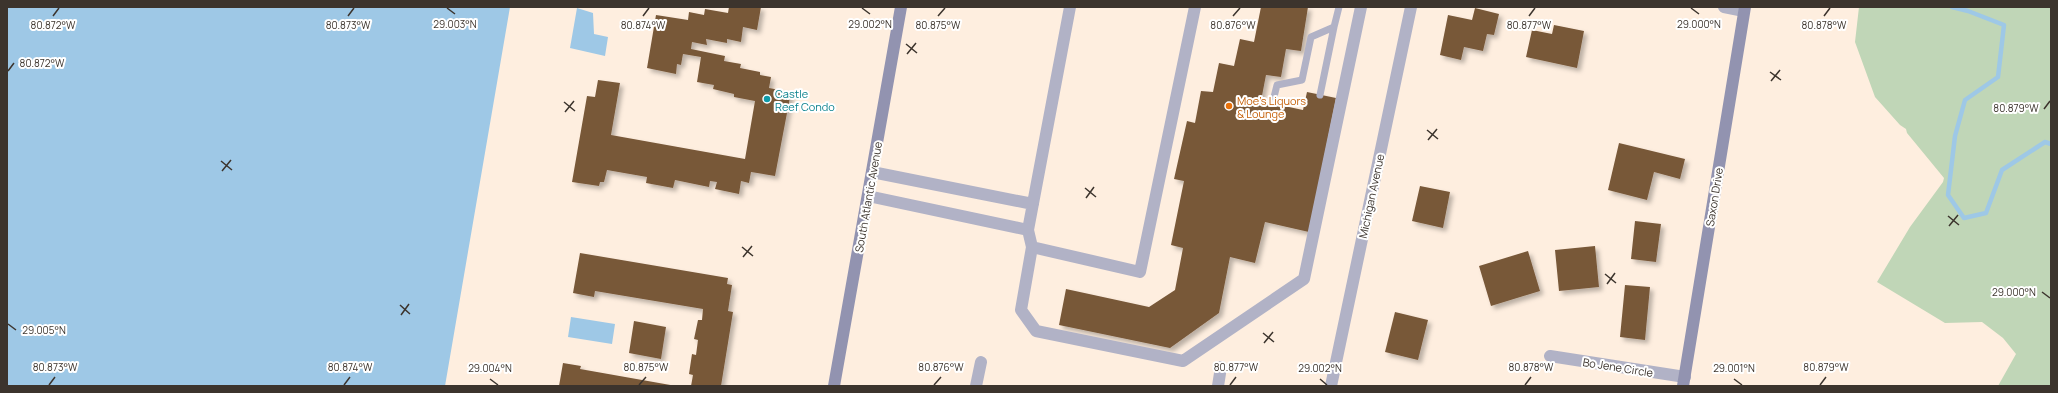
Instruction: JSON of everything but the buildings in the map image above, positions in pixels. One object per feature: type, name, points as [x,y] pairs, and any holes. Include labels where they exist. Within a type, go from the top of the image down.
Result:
[{"type":"street","name":"South Atlantic Avenue","points":[[834,386],[901,7]]},
{"type":"street","points":[[1070,7],[1028,230],[1032,247],[1021,310],[1036,331],[1184,361],[1304,279],[1361,7]]},
{"type":"street","points":[[1032,247],[1140,272],[1195,7]]},
{"type":"street","name":"Michigan Avenue","points":[[1333,385],[1411,7]]},
{"type":"street","points":[[1724,7],[1744,9]]},
{"type":"street","name":"Saxon Drive","points":[[1684,381],[1744,9]]},
{"type":"street","points":[[872,172],[1033,204]]},
{"type":"street","points":[[868,196],[1028,230]]},
{"type":"street","name":"Bo Jene Circle","points":[[1550,356],[1684,381]]},
{"type":"street","points":[[976,386],[981,362]]},
{"type":"street","points":[[1218,386],[1221,367]]},
{"type":"lane","points":[[1320,95],[1339,7]]},
{"type":"lane","points":[[1274,97],[1277,85],[1302,80],[1311,37],[1334,27]]},
{"type":"green space","points":[[1859,7],[2051,7],[2051,386],[1998,386],[2016,354],[2003,338],[1982,322],[1945,323],[1877,282],[1910,227],[1943,182],[1944,178],[1907,133],[1906,129],[1900,125],[1875,97],[1855,42]]},
{"type":"water","points":[[7,7],[510,7],[445,386],[7,386]]},
{"type":"water","points":[[577,8],[593,13],[594,34],[608,37],[605,56],[570,48]]},
{"type":"water","points":[[571,317],[615,324],[612,344],[568,337]]},
{"type":"waterway","points":[[1952,7],[1968,11],[2004,25],[1998,77],[1965,100],[1955,136],[1948,195],[1964,218],[1986,213],[2002,170],[2045,142],[2051,144]]},
{"type":"place","name":"Castle Reef Condo","points":[[767,99]]},
{"type":"place","name":"Moe's Liquors & Lounge","points":[[1229,106]]}]
